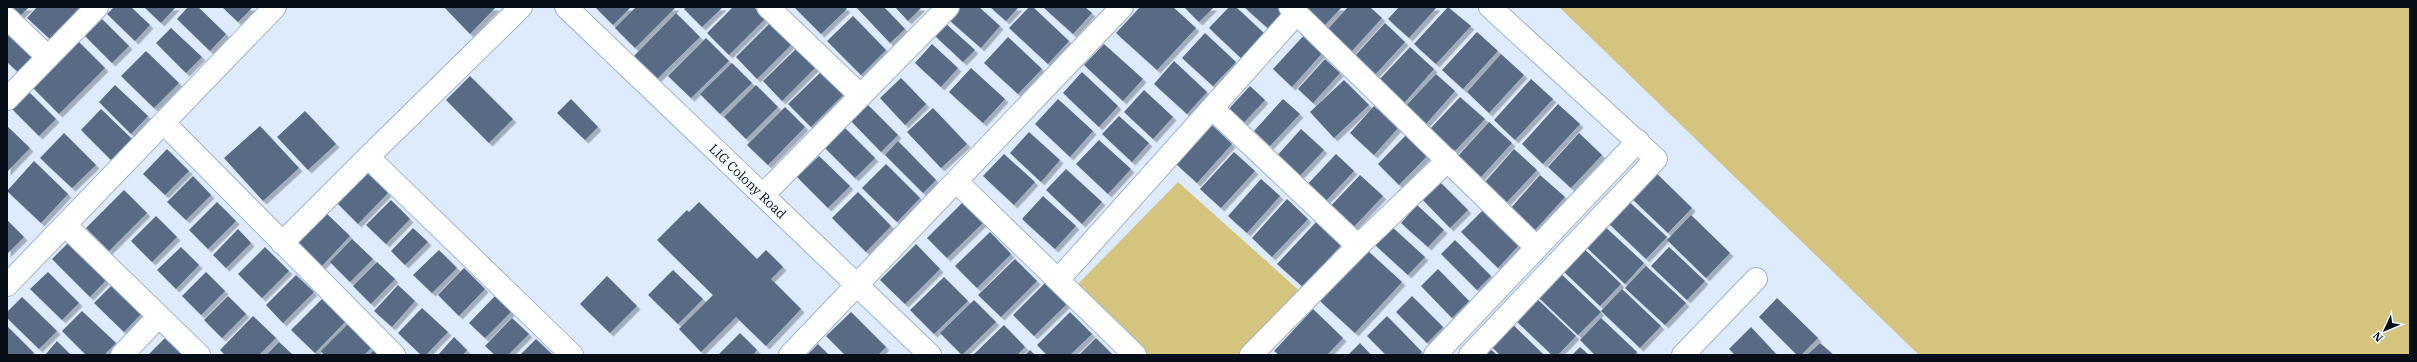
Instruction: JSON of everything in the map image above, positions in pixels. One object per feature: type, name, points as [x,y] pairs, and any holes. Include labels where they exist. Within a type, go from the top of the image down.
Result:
[{"type":"street","points":[[7,99],[97,7]]},
{"type":"street","points":[[7,285],[275,7]]},
{"type":"street","points":[[282,243],[521,7]]},
{"type":"street","name":"LIG Colony Road","points":[[566,7],[930,355]]},
{"type":"street","points":[[768,7],[861,96]]},
{"type":"street","points":[[763,195],[948,7]]},
{"type":"street","points":[[1470,355],[1656,159],[1490,7]]},
{"type":"street","points":[[1058,280],[1212,108],[1293,10],[1536,247]]},
{"type":"street","points":[[790,355],[957,182],[1111,11]]},
{"type":"street","points":[[7,18],[48,57]]},
{"type":"street","points":[[1212,108],[1358,246]]},
{"type":"street","points":[[164,123],[394,355]]},
{"type":"street","points":[[1435,355],[1638,141]]},
{"type":"street","points":[[368,157],[572,355]]},
{"type":"street","points":[[1251,355],[1358,246],[1448,160]]},
{"type":"street","points":[[957,182],[1135,355]]},
{"type":"street","points":[[65,225],[199,355]]},
{"type":"street","points":[[1683,355],[1756,279]]},
{"type":"street","points":[[122,355],[158,316]]},
{"type":"shaded area","points":[[1559,7],[2410,7],[2410,355],[1919,355]]},
{"type":"shaded area","points":[[1178,182],[1303,294],[1245,355],[1142,355],[1074,288]]},
{"type":"building","points":[[7,7],[29,7],[18,18]]},
{"type":"building","points":[[37,7],[80,7],[50,39],[27,18]]},
{"type":"building","points":[[114,7],[131,7],[150,25],[135,41],[107,14]]},
{"type":"building","points":[[144,7],[176,7],[161,23]]},
{"type":"building","points":[[188,7],[198,7],[226,34],[210,51],[177,19]]},
{"type":"building","points":[[222,7],[253,7],[238,22]]},
{"type":"building","points":[[444,7],[496,7],[470,34]]},
{"type":"building","points":[[595,7],[631,7],[613,25]]},
{"type":"building","points":[[636,7],[676,7],[635,48],[615,28]]},
{"type":"building","points":[[686,7],[723,7],[702,27],[684,9]]},
{"type":"building","points":[[733,7],[754,7],[765,19],[729,55],[707,33]]},
{"type":"building","points":[[794,7],[845,7],[847,9],[821,34]]},
{"type":"building","points":[[856,7],[884,7],[905,29],[890,43]]},
{"type":"building","points":[[895,7],[922,7],[908,21]]},
{"type":"building","points":[[959,7],[979,7],[1000,26],[981,48],[948,19]]},
{"type":"building","points":[[990,7],[1019,7],[1006,21]]},
{"type":"building","points":[[1029,7],[1033,7],[1069,41],[1048,64],[1009,28]]},
{"type":"building","points":[[1043,7],[1085,7],[1092,13],[1073,34]]},
{"type":"building","points":[[1140,7],[1173,7],[1196,28],[1157,70],[1116,33]]},
{"type":"building","points":[[1184,7],[1214,7],[1199,22]]},
{"type":"building","points":[[1229,7],[1236,7],[1266,35],[1243,60],[1209,28]]},
{"type":"building","points":[[1244,7],[1282,7],[1288,12],[1271,31]]},
{"type":"building","points":[[1304,7],[1342,7],[1324,26]]},
{"type":"building","points":[[1348,7],[1370,7],[1382,18],[1351,52],[1327,30]]},
{"type":"building","points":[[1399,7],[1437,7],[1409,38],[1388,19]]},
{"type":"building","points":[[1448,7],[1471,26],[1436,64],[1414,44]]},
{"type":"building","points":[[676,13],[700,37],[655,81],[633,57]]},
{"type":"building","points":[[853,16],[886,50],[861,75],[827,41]]},
{"type":"building","points":[[102,19],[129,46],[112,63],[85,36]]},
{"type":"building","points":[[773,20],[795,41],[757,79],[736,57]]},
{"type":"building","points":[[945,23],[975,50],[963,62],[934,35]]},
{"type":"building","points":[[1385,23],[1405,42],[1374,76],[1354,57]]},
{"type":"building","points":[[7,24],[40,55],[21,75],[7,62]]},
{"type":"building","points":[[171,28],[202,57],[186,73],[156,43]]},
{"type":"building","points":[[1477,32],[1498,51],[1463,89],[1442,70]]},
{"type":"building","points":[[1205,33],[1236,62],[1213,86],[1182,58]]},
{"type":"building","points":[[1306,33],[1325,50],[1292,87],[1273,69]]},
{"type":"building","points":[[1008,37],[1042,69],[1018,94],[984,63]]},
{"type":"building","points":[[706,38],[729,61],[691,98],[668,76]]},
{"type":"building","points":[[78,41],[105,68],[59,114],[33,88]]},
{"type":"building","points":[[932,44],[958,68],[941,87],[915,63]]},
{"type":"building","points":[[1104,44],[1143,79],[1123,101],[1084,65]]},
{"type":"building","points":[[798,47],[817,66],[782,101],[763,81]]},
{"type":"building","points":[[1410,47],[1434,69],[1404,103],[1379,80]]},
{"type":"building","points":[[146,51],[179,83],[154,108],[121,76]]},
{"type":"building","points":[[1501,54],[1524,75],[1489,113],[1467,92]]},
{"type":"building","points":[[1325,59],[1340,73],[1313,103],[1298,89]]},
{"type":"building","points":[[1174,61],[1207,92],[1187,114],[1154,84]]},
{"type":"building","points":[[732,63],[752,83],[720,114],[700,94]]},
{"type":"building","points":[[826,67],[849,89],[811,127],[788,104]]},
{"type":"building","points":[[971,68],[1005,99],[983,123],[949,92]]},
{"type":"building","points":[[1082,72],[1118,106],[1099,127],[1063,93]]},
{"type":"building","points":[[1436,74],[1455,91],[1425,125],[1405,107]]},
{"type":"building","points":[[470,76],[513,119],[489,143],[446,100]]},
{"type":"building","points":[[901,78],[926,104],[905,125],[880,98]]},
{"type":"building","points":[[1531,79],[1553,99],[1515,140],[1494,120]]},
{"type":"building","points":[[1344,80],[1369,105],[1334,138],[1310,112]]},
{"type":"building","points":[[115,85],[148,116],[131,134],[99,102]]},
{"type":"building","points":[[756,85],[778,107],[746,139],[724,117]]},
{"type":"building","points":[[1250,86],[1265,100],[1239,128],[1224,114]]},
{"type":"building","points":[[1144,90],[1173,117],[1153,139],[1124,112]]},
{"type":"building","points":[[29,92],[56,119],[39,136],[12,109]]},
{"type":"building","points":[[1460,97],[1485,119],[1454,152],[1430,129]]},
{"type":"building","points":[[571,99],[598,127],[585,140],[557,113]]},
{"type":"building","points":[[1058,99],[1093,131],[1070,157],[1035,124]]},
{"type":"building","points":[[1283,99],[1300,114],[1270,146],[1254,131]]},
{"type":"building","points":[[867,104],[898,135],[881,152],[850,120]]},
{"type":"building","points":[[1558,104],[1580,124],[1543,164],[1522,144]]},
{"type":"building","points":[[1374,106],[1398,128],[1374,155],[1350,133]]},
{"type":"building","points":[[785,107],[805,127],[768,165],[747,145]]},
{"type":"building","points":[[933,108],[967,144],[941,168],[907,132]]},
{"type":"building","points":[[101,109],[132,139],[111,160],[81,130]]},
{"type":"building","points":[[305,111],[336,144],[308,170],[277,137]]},
{"type":"building","points":[[1119,116],[1149,143],[1132,162],[1102,134]]},
{"type":"building","points":[[1489,122],[1512,143],[1481,177],[1458,156]]},
{"type":"building","points":[[1212,125],[1232,144],[1197,183],[1176,164]]},
{"type":"building","points":[[7,126],[30,148],[7,172]]},
{"type":"building","points":[[260,126],[299,168],[263,201],[224,158]]},
{"type":"building","points":[[843,126],[875,158],[855,178],[823,146]]},
{"type":"building","points":[[1301,129],[1324,150],[1297,179],[1275,158]]},
{"type":"building","points":[[1410,131],[1431,152],[1399,185],[1378,164]]},
{"type":"building","points":[[1029,132],[1060,160],[1041,182],[1010,153]]},
{"type":"building","points":[[64,133],[96,165],[72,188],[40,158]]},
{"type":"building","points":[[1579,133],[1602,155],[1571,188],[1548,167]]},
{"type":"building","points":[[1099,140],[1131,169],[1108,194],[1076,164]]},
{"type":"building","points":[[898,141],[936,180],[923,193],[885,155]]},
{"type":"building","points":[[167,149],[189,171],[165,195],[143,174]]},
{"type":"building","points":[[1514,149],[1537,170],[1507,202],[1485,182]]},
{"type":"building","points":[[1234,152],[1255,171],[1221,208],[1200,189]]},
{"type":"building","points":[[1004,154],[1035,182],[1014,205],[983,176]]},
{"type":"building","points":[[1336,154],[1354,171],[1323,204],[1305,187]]},
{"type":"building","points":[[819,156],[850,186],[828,208],[797,177]]},
{"type":"building","points":[[34,161],[68,194],[41,223],[7,191]]},
{"type":"building","points":[[886,164],[920,198],[897,222],[862,188]]},
{"type":"building","points":[[363,169],[388,193],[358,224],[333,199]]},
{"type":"building","points":[[1066,169],[1102,202],[1082,224],[1046,190]]},
{"type":"building","points":[[1652,169],[1692,208],[1668,233],[1627,194]]},
{"type":"building","points":[[1360,175],[1383,196],[1349,232],[1326,211]]},
{"type":"building","points":[[1540,175],[1565,197],[1534,231],[1510,209]]},
{"type":"building","points":[[193,176],[211,195],[186,220],[167,202]]},
{"type":"building","points":[[1261,179],[1280,196],[1247,233],[1228,216]]},
{"type":"building","points":[[1439,181],[1468,210],[1450,228],[1421,198]]},
{"type":"building","points":[[124,190],[147,213],[109,251],[86,228]]},
{"type":"building","points":[[858,192],[891,226],[866,252],[832,218]]},
{"type":"building","points":[[1043,196],[1076,226],[1055,249],[1022,219]]},
{"type":"building","points":[[1624,197],[1667,237],[1646,259],[1603,218]]},
{"type":"building","points":[[1287,199],[1308,219],[1272,257],[1252,238]]},
{"type":"building","points":[[391,200],[410,219],[386,244],[366,225]]},
{"type":"building","points":[[964,201],[984,222],[947,258],[927,238]]},
{"type":"building","points":[[217,202],[236,221],[208,249],[189,230]]},
{"type":"building","points":[[699,202],[757,259],[766,250],[783,267],[771,279],[801,309],[766,346],[736,317],[701,352],[679,329],[713,295],[657,240],[687,210],[689,212]]},
{"type":"building","points":[[1417,205],[1444,230],[1428,247],[1401,223]]},
{"type":"building","points":[[1484,209],[1520,244],[1498,268],[1461,232]]},
{"type":"building","points":[[325,212],[350,236],[322,266],[297,242]]},
{"type":"building","points":[[1691,215],[1730,253],[1706,278],[1667,240]]},
{"type":"building","points":[[156,216],[177,237],[152,262],[131,241]]},
{"type":"building","points":[[7,220],[24,237],[7,254]]},
{"type":"building","points":[[1318,220],[1343,243],[1303,287],[1277,264]]},
{"type":"building","points":[[1601,223],[1644,263],[1625,284],[1582,243]]},
{"type":"building","points":[[1391,226],[1425,257],[1408,275],[1374,244]]},
{"type":"building","points":[[413,228],[428,242],[405,265],[391,251]]},
{"type":"building","points":[[238,229],[251,243],[226,268],[213,255]]},
{"type":"building","points":[[990,232],[1011,254],[977,288],[955,266]]},
{"type":"building","points":[[72,239],[110,276],[90,297],[52,259]]},
{"type":"building","points":[[352,239],[373,259],[350,282],[330,262]]},
{"type":"building","points":[[1455,240],[1491,276],[1477,290],[1441,254]]},
{"type":"building","points":[[916,244],[940,269],[905,304],[880,280]]},
{"type":"building","points":[[1580,245],[1621,284],[1600,306],[1559,267]]},
{"type":"building","points":[[181,247],[199,265],[176,289],[157,270]]},
{"type":"building","points":[[265,247],[289,271],[262,298],[238,274]]},
{"type":"building","points":[[1669,247],[1705,281],[1687,300],[1651,266]]},
{"type":"building","points":[[439,250],[457,268],[432,293],[413,275]]},
{"type":"building","points":[[1367,250],[1402,282],[1355,333],[1320,301]]},
{"type":"building","points":[[1015,259],[1037,281],[1001,317],[978,295]]},
{"type":"building","points":[[377,262],[395,279],[371,304],[353,286]]},
{"type":"building","points":[[1646,266],[1686,303],[1665,325],[1625,288]]},
{"type":"building","points":[[464,268],[485,289],[459,316],[438,295]]},
{"type":"building","points":[[1438,269],[1469,301],[1452,318],[1421,286]]},
{"type":"building","points":[[673,270],[703,299],[678,324],[648,295]]},
{"type":"building","points":[[48,272],[79,303],[62,320],[30,289]]},
{"type":"building","points":[[206,272],[225,291],[201,315],[182,296]]},
{"type":"building","points":[[1559,272],[1601,312],[1578,335],[1536,295]]},
{"type":"building","points":[[296,275],[314,292],[283,323],[266,305]]},
{"type":"building","points":[[607,276],[637,306],[610,333],[580,304]]},
{"type":"building","points":[[944,277],[968,301],[934,334],[910,310]]},
{"type":"building","points":[[1047,281],[1068,303],[1034,336],[1013,315]]},
{"type":"building","points":[[113,284],[142,313],[124,332],[94,303]]},
{"type":"building","points":[[398,285],[415,301],[392,327],[374,311]]},
{"type":"building","points":[[1622,289],[1661,326],[1640,348],[1601,311]]},
{"type":"building","points":[[496,295],[512,311],[485,338],[469,323]]},
{"type":"building","points":[[228,296],[246,314],[222,338],[204,320]]},
{"type":"building","points":[[1412,296],[1443,327],[1427,343],[1396,312]]},
{"type":"building","points":[[1534,296],[1576,336],[1558,355],[1552,355],[1513,318]]},
{"type":"building","points":[[22,297],[57,331],[39,349],[7,318],[7,312]]},
{"type":"building","points":[[1777,298],[1818,338],[1801,355],[1797,355],[1759,317]]},
{"type":"building","points":[[322,299],[345,322],[315,353],[291,330]]},
{"type":"building","points":[[974,300],[996,322],[962,355],[940,333]]},
{"type":"building","points":[[422,308],[448,332],[426,355],[421,355],[398,333]]},
{"type":"building","points":[[1313,309],[1343,338],[1327,355],[1279,355],[1274,351]]},
{"type":"building","points":[[82,311],[116,343],[104,355],[86,355],[62,331]]},
{"type":"building","points":[[851,312],[886,347],[878,355],[845,355],[826,336]]},
{"type":"building","points":[[1070,312],[1092,334],[1070,355],[1047,355],[1037,345]]},
{"type":"building","points":[[253,316],[276,338],[259,355],[225,355],[220,350]]},
{"type":"building","points":[[1387,316],[1422,352],[1419,355],[1386,355],[1367,336]]},
{"type":"building","points":[[512,318],[529,334],[508,355],[495,355],[485,346]]},
{"type":"building","points":[[1601,318],[1637,352],[1635,355],[1595,355],[1580,340]]},
{"type":"building","points":[[1509,321],[1544,355],[1500,355],[1488,343]]},
{"type":"building","points":[[349,323],[373,346],[364,355],[324,355],[321,351]]},
{"type":"building","points":[[1004,325],[1025,347],[1017,355],[973,355]]},
{"type":"building","points":[[7,326],[34,353],[32,355],[7,355]]},
{"type":"building","points":[[1751,327],[1777,355],[1735,355],[1729,349]]},
{"type":"building","points":[[740,333],[757,350],[753,355],[718,355]]},
{"type":"building","points":[[168,335],[188,355],[148,355]]},
{"type":"building","points":[[454,337],[467,350],[463,355],[438,355]]},
{"type":"building","points":[[1096,338],[1113,355],[1079,355]]},
{"type":"building","points":[[536,339],[553,355],[520,355]]},
{"type":"building","points":[[57,341],[71,355],[45,355]]},
{"type":"building","points":[[279,342],[293,355],[266,355]]},
{"type":"building","points":[[1360,343],[1371,355],[1348,355]]},
{"type":"building","points":[[1820,343],[1834,355],[1807,355]]},
{"type":"building","points":[[818,344],[829,355],[807,355]]},
{"type":"building","points":[[1488,347],[1497,355],[1480,355]]},
{"type":"building","points":[[1580,347],[1589,355],[1572,355]]},
{"type":"building","points":[[376,348],[384,355],[369,355]]},
{"type":"building","points":[[1030,350],[1035,355],[1025,355]]}]
